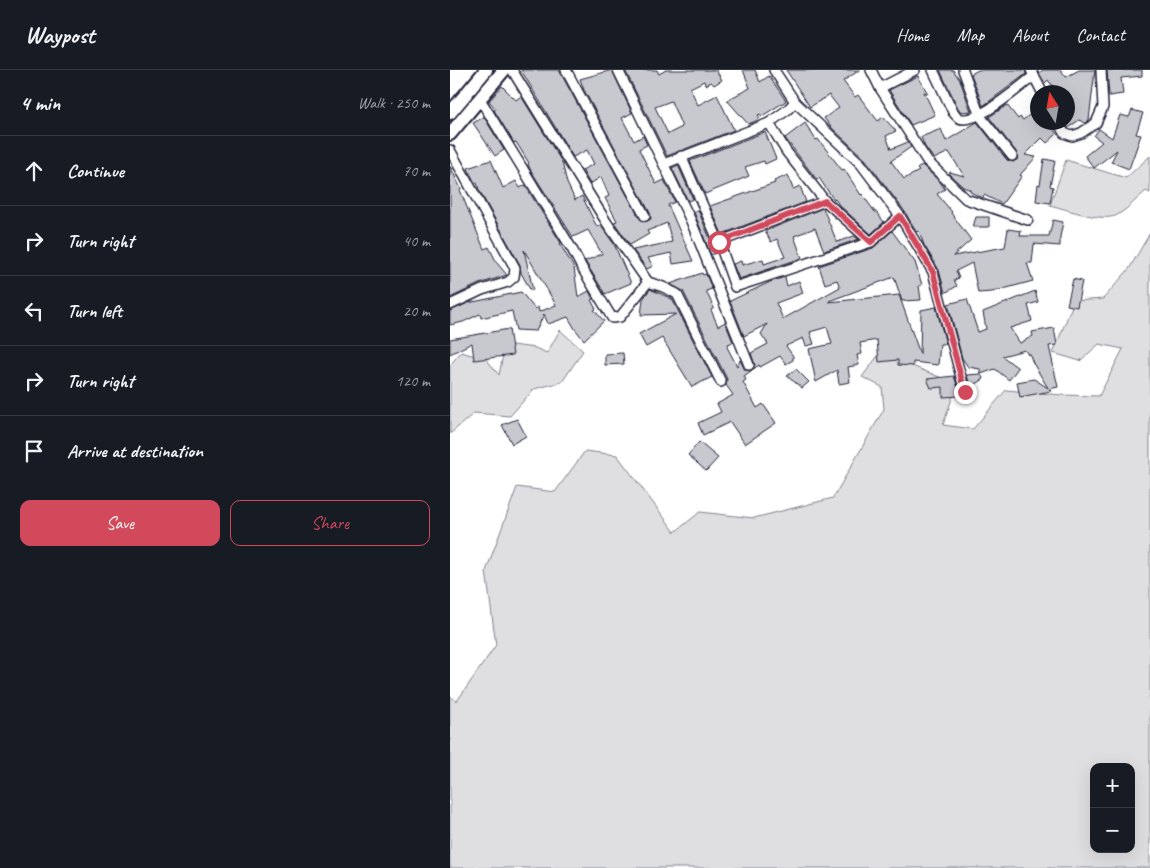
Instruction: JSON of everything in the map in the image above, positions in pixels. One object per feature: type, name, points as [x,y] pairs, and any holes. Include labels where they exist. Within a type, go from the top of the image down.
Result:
[{"type":"main road","points":[[450,113],[486,70]]},
{"type":"main road","points":[[450,134],[504,70]]},
{"type":"street","points":[[512,70],[607,223],[648,282],[677,294],[721,382]]},
{"type":"street","points":[[566,70],[645,216]]},
{"type":"street","points":[[618,70],[691,221],[749,365]]},
{"type":"street","points":[[774,70],[795,102],[861,164],[900,216],[933,272],[965,392]]},
{"type":"street","points":[[871,70],[880,88],[927,161],[966,199],[1028,220]]},
{"type":"street","points":[[880,88],[915,70]]},
{"type":"street","points":[[933,70],[953,112],[958,118],[965,119],[980,116],[1032,73],[1038,85]]},
{"type":"street","points":[[962,70],[980,116],[1012,156]]},
{"type":"street","points":[[1062,130],[1064,133],[1072,136],[1081,133],[1096,123],[1103,106],[1101,70]]},
{"type":"street","points":[[480,99],[612,318],[620,317],[648,282]]},
{"type":"street","points":[[664,164],[769,123],[795,102]]},
{"type":"street","points":[[769,123],[786,151],[825,201],[871,242]]},
{"type":"street","points":[[450,150],[515,268],[514,277],[508,282],[482,290],[450,305]]},
{"type":"street","points":[[681,156],[719,242],[735,287],[871,242],[900,216]]},
{"type":"street","points":[[719,242],[825,201]]},
{"type":"shaded area","points":[[1150,156],[1150,193],[1146,191],[1126,209],[1113,217],[1095,217],[1050,205],[1066,160],[1126,178]]},
{"type":"shaded area","points":[[1150,233],[1150,868],[450,868],[450,696],[457,701],[496,645],[486,571],[517,487],[555,492],[585,451],[617,455],[675,532],[700,512],[754,518],[833,498],[884,409],[882,387],[862,377],[880,353],[957,384],[943,425],[973,429],[1006,390],[1099,396],[1123,349],[1099,344],[1080,361],[1053,353],[1074,301],[1103,299],[1129,269]]},
{"type":"shaded area","points":[[560,330],[583,351],[562,382],[534,389],[510,416],[474,413],[450,434],[450,365],[461,352],[486,359],[499,375],[505,344],[535,348],[547,353]]},
{"type":"building","points":[[521,70],[559,70],[640,219],[645,222],[651,219],[650,213],[584,90],[580,79],[612,70],[632,113],[622,118],[634,141],[643,136],[647,145],[639,149],[656,184],[664,180],[675,202],[668,205],[693,261],[673,264],[671,253],[648,258],[653,266],[647,269],[633,250],[672,242],[667,223],[647,231],[649,234],[630,245],[614,222],[617,221],[605,198],[609,196],[601,177],[590,184],[582,170],[594,164],[587,150],[573,157]]},
{"type":"building","points":[[625,70],[657,70],[659,74],[666,70],[716,70],[722,80],[714,85],[711,82],[706,85],[704,81],[690,88],[698,105],[717,95],[734,130],[667,156]],"holes":[[[671,101],[682,127],[668,134],[655,107]]]},
{"type":"building","points":[[743,70],[755,70],[760,82],[769,76],[786,101],[762,116],[758,115],[760,118],[748,124],[727,100],[750,88]]},
{"type":"building","points":[[786,70],[860,70],[843,81],[855,97],[858,95],[878,121],[883,117],[896,131],[886,136],[891,149],[908,142],[911,147],[891,161],[904,179],[919,171],[917,169],[922,165],[940,182],[945,189],[937,194],[971,240],[953,256],[1005,247],[1008,229],[1021,231],[1020,236],[1049,236],[1053,220],[1063,222],[1060,246],[1034,244],[1032,263],[1027,263],[1033,281],[992,292],[978,293],[972,263],[956,271],[959,278],[954,280],[957,286],[945,293],[939,270],[924,245],[919,231],[916,232],[905,212],[866,160],[824,118],[839,108],[829,95],[810,107]]},
{"type":"building","points":[[940,70],[953,70],[960,80],[971,111],[961,112]]},
{"type":"building","points":[[978,70],[1025,70],[1026,74],[983,106],[971,74]]},
{"type":"building","points":[[1043,70],[1061,70],[1066,77],[1079,70],[1095,70],[1089,120],[1085,123],[1079,120],[1075,123],[1075,85],[1052,85],[1048,80],[1045,83],[1039,73]]},
{"type":"building","points":[[1107,70],[1142,70],[1142,76],[1121,78],[1123,94],[1109,96]]},
{"type":"building","points":[[918,76],[928,94],[924,92],[935,115],[911,125],[889,90]]},
{"type":"building","points":[[502,86],[516,100],[521,96],[562,162],[567,183],[575,200],[582,196],[597,227],[601,226],[614,244],[631,283],[605,294],[585,261],[602,254],[588,230],[573,237],[530,169],[529,163],[516,142],[514,143],[494,110],[496,109],[489,101]]},
{"type":"building","points":[[1007,105],[1018,119],[1020,117],[1023,120],[1030,114],[1030,130],[1054,130],[1057,134],[1047,143],[1042,138],[1025,155],[1036,157],[1020,175],[1022,176],[1002,204],[984,195],[983,198],[963,187],[949,174],[950,172],[964,176],[949,152],[934,159],[925,147],[921,137],[941,129],[946,141],[977,122],[1007,160],[1013,162],[1018,159],[1017,153],[989,117]]},
{"type":"building","points":[[1132,110],[1143,113],[1136,134],[1141,135],[1129,169],[1111,162],[1117,150],[1094,168],[1085,156],[1102,142],[1094,136],[1099,129],[1112,138],[1120,115],[1129,117]]},
{"type":"building","points":[[484,117],[504,150],[495,156],[473,123]]},
{"type":"building","points":[[805,123],[816,140],[818,139],[842,170],[844,169],[861,195],[884,222],[871,234],[834,200],[819,178],[817,180],[785,138]]},
{"type":"building","points":[[765,132],[776,159],[765,164],[764,161],[745,167],[749,176],[705,194],[690,161]]},
{"type":"building","points":[[1044,159],[1055,161],[1050,186],[1053,187],[1050,203],[1036,201]]},
{"type":"building","points":[[491,160],[503,188],[516,181],[520,188],[525,185],[561,243],[574,268],[578,297],[589,291],[596,309],[594,310],[604,321],[584,340],[568,317],[548,324],[544,314],[536,331],[516,330],[512,311],[481,318],[480,314],[463,322],[450,325],[450,311],[468,303],[521,292],[535,309],[538,307],[539,312],[556,305],[524,250],[533,290],[531,291],[521,273],[520,265],[469,171],[468,168]]},
{"type":"building","points":[[678,165],[693,199],[688,201],[672,168]]},
{"type":"building","points":[[450,166],[484,249],[489,247],[497,263],[507,275],[479,284],[450,298]]},
{"type":"building","points":[[788,175],[793,189],[800,186],[806,202],[722,234],[710,206],[775,183],[774,181]]},
{"type":"building","points":[[823,208],[837,242],[854,236],[859,239],[824,251],[815,228],[794,236],[802,258],[739,279],[733,264],[741,261],[742,265],[763,259],[764,264],[785,257],[777,239],[771,242],[765,231]]},
{"type":"building","points":[[698,210],[716,253],[711,255],[694,212]]},
{"type":"building","points":[[976,217],[989,217],[989,227],[973,227]]},
{"type":"building","points":[[892,231],[915,262],[922,285],[919,286],[921,300],[902,301],[894,277],[829,302],[899,295],[920,354],[921,310],[936,307],[946,344],[940,344],[938,365],[913,362],[913,366],[898,365],[898,360],[879,362],[877,340],[860,343],[862,354],[857,355],[859,365],[848,367],[850,382],[839,384],[837,370],[816,382],[809,349],[832,344],[827,327],[810,332],[814,344],[806,346],[803,338],[786,346],[793,356],[793,360],[786,364],[780,356],[760,367],[759,365],[751,371],[755,365],[751,353],[768,344],[761,334],[767,324],[744,336],[730,301],[785,277],[787,286],[799,281],[803,293],[776,303],[783,319],[840,287],[837,280],[825,284],[819,266],[873,248]]},
{"type":"building","points":[[702,273],[703,275],[706,274],[712,289],[706,291],[714,308],[711,310],[718,326],[725,322],[733,342],[728,344],[729,346],[727,347],[737,366],[740,360],[745,370],[751,371],[744,376],[746,380],[743,382],[757,408],[763,404],[776,423],[745,444],[730,422],[703,435],[698,423],[721,412],[717,404],[733,395],[726,385],[727,379],[683,291],[670,284]]},
{"type":"building","points":[[1073,279],[1082,281],[1077,307],[1067,305]]},
{"type":"building","points":[[650,289],[672,299],[712,377],[692,387],[662,338],[646,347],[639,334],[676,314],[641,315],[643,299]]},
{"type":"building","points":[[1035,291],[1038,302],[1028,305],[1032,321],[1010,328],[1020,343],[1033,336],[1032,332],[1054,328],[1057,345],[1049,346],[1058,387],[1049,389],[1051,391],[1020,397],[1017,382],[1034,379],[1048,388],[1029,353],[1028,355],[1025,350],[1002,356],[1018,368],[1009,380],[995,369],[981,374],[980,369],[968,367],[962,358],[948,304],[967,299],[978,332],[986,329],[983,312]]},
{"type":"building","points":[[509,329],[513,355],[474,360],[472,343],[450,354],[450,339]]},
{"type":"building","points":[[623,353],[624,364],[605,365],[605,354]]},
{"type":"building","points":[[796,369],[809,382],[802,388],[787,376]]},
{"type":"building","points":[[980,374],[984,379],[973,386],[976,396],[970,396],[971,390],[967,375]]},
{"type":"building","points":[[954,376],[961,396],[943,397],[943,387],[931,388],[927,379]]},
{"type":"building","points":[[517,419],[526,436],[512,444],[502,425]]},
{"type":"building","points":[[699,442],[718,458],[706,471],[688,455]]},
{"type":"route","points":[[719,242],[825,201],[871,242],[900,216],[933,272],[965,392]]}]
